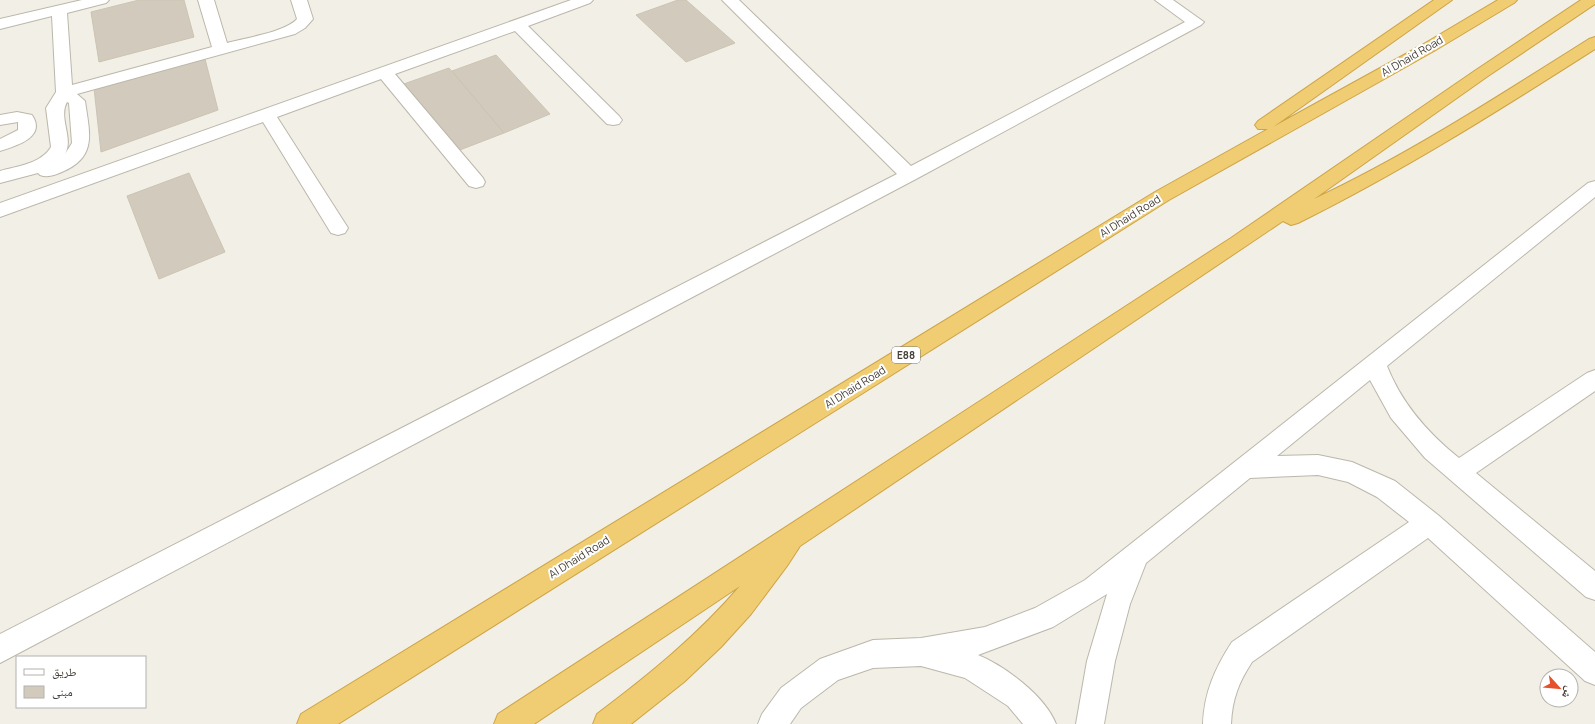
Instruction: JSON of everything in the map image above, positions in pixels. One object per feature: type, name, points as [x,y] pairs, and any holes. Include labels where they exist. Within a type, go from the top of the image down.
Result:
[{"type":"highway","points":[[1162,196],[1444,0]]},
{"type":"highway","name":"Al Dhaid Road","points":[[311,724],[1162,196],[1428,48],[1509,0]]},
{"type":"highway","points":[[508,724],[1238,243],[1482,73],[1591,0]]},
{"type":"highway","points":[[1238,243],[1325,202],[1402,162],[1469,123],[1595,42]]},
{"type":"highway","points":[[607,724],[654,690],[710,639],[758,586],[796,534]]},
{"type":"street","points":[[0,24],[101,0]]},
{"type":"street","points":[[206,0],[221,49]]},
{"type":"street","points":[[64,92],[289,31],[300,25],[305,19],[299,0]]},
{"type":"street","points":[[0,210],[584,0]]},
{"type":"street","points":[[730,0],[908,175]]},
{"type":"street","points":[[0,649],[908,175],[1196,22],[1163,0]]},
{"type":"street","points":[[0,177],[42,164],[54,156],[60,147],[55,108],[64,92],[59,10]]},
{"type":"street","points":[[517,24],[613,120]]},
{"type":"street","points":[[384,72],[476,182]]},
{"type":"street","points":[[0,186],[55,168],[76,154],[81,143],[79,106],[73,97],[64,92]]},
{"type":"street","points":[[268,114],[338,228]]},
{"type":"street","points":[[0,120],[21,117],[26,119],[27,126],[25,134],[20,138],[0,146]]},
{"type":"street","points":[[772,724],[791,698],[830,669],[873,654],[921,652],[985,640],[1043,618],[1094,589],[1595,187]]},
{"type":"street","points":[[1375,364],[1382,385],[1394,407],[1433,451],[1459,471],[1595,588]]},
{"type":"street","points":[[1459,471],[1595,379]]},
{"type":"street","points":[[1244,468],[1318,465],[1352,472],[1386,489],[1429,523],[1595,671]]},
{"type":"street","points":[[1217,724],[1217,705],[1226,676],[1242,652],[1429,523]]},
{"type":"street","points":[[1090,724],[1101,661],[1117,604],[1136,554]]},
{"type":"street","points":[[921,652],[971,666],[1018,696],[1042,724]]},
{"type":"building","points":[[139,0],[184,0],[194,37],[99,62],[91,12]]},
{"type":"building","points":[[678,0],[686,0],[735,43],[686,62],[636,15]]},
{"type":"building","points":[[496,55],[550,114],[504,133],[452,71]]},
{"type":"building","points":[[205,59],[218,110],[101,152],[94,88]]},
{"type":"building","points":[[449,68],[504,133],[452,153],[401,85]]},
{"type":"building","points":[[189,173],[225,252],[159,279],[127,196]]}]
